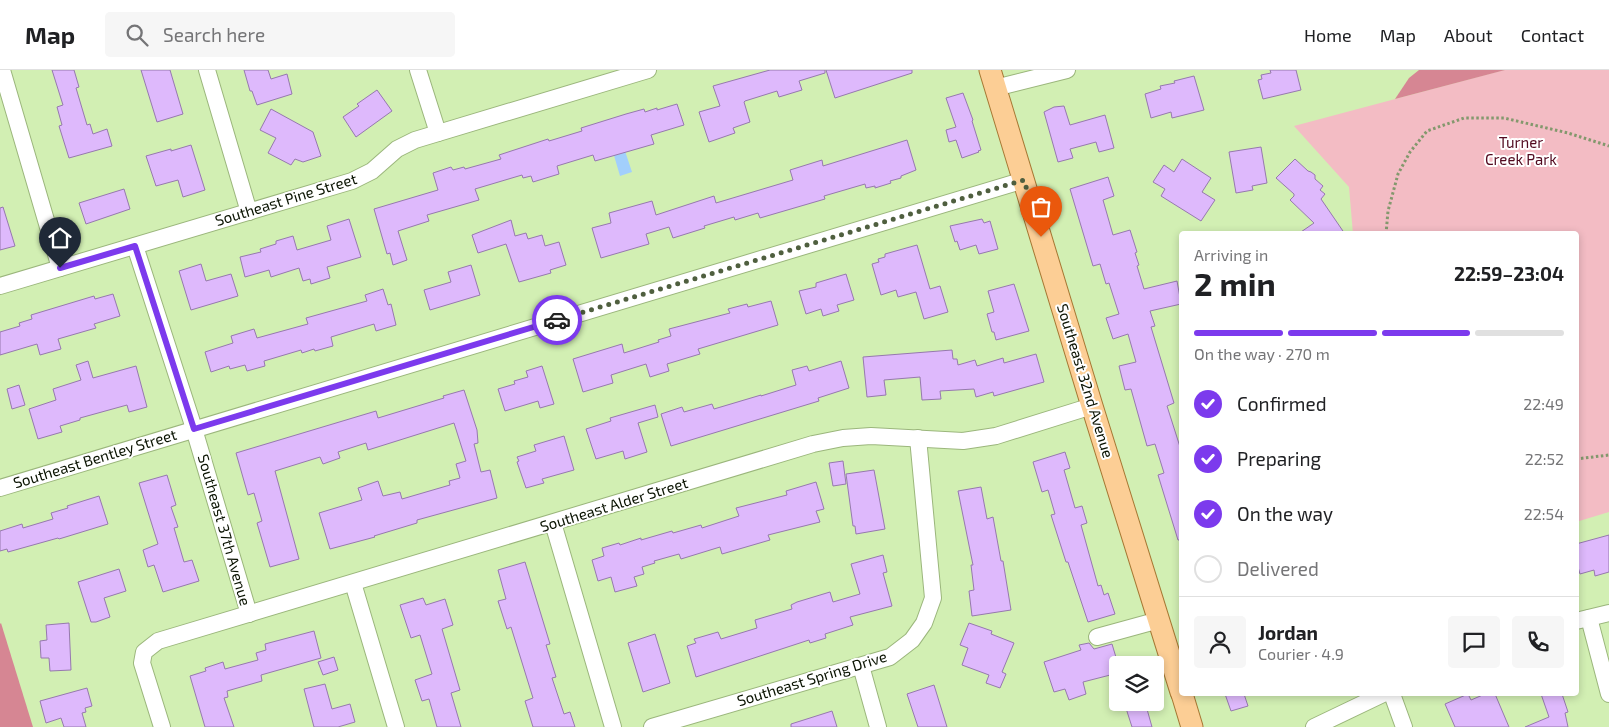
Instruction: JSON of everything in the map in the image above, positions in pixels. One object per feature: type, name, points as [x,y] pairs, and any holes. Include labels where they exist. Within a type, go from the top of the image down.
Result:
[{"type":"main road","name":"Southeast 32nd Avenue","points":[[992,79],[1179,683]]},
{"type":"main road","name":"Southeast 32nd Avenue","points":[[1183,696],[1192,727]]},
{"type":"street","points":[[2,70],[60,268]]},
{"type":"street","points":[[207,70],[249,212]]},
{"type":"street","points":[[418,70],[438,133]]},
{"type":"street","name":"Southeast Pine Street","points":[[0,286],[352,181],[372,171],[397,149],[415,140],[620,74],[648,70]]},
{"type":"street","points":[[992,79],[1066,70]]},
{"type":"street","name":"Southeast Bentley Street","points":[[0,488],[1024,180]]},
{"type":"street","name":"Southeast 37th Avenue","points":[[135,246],[194,429],[248,614]]},
{"type":"street","name":"Southeast Alder Street","points":[[162,727],[142,663],[144,652],[158,641],[553,524],[813,444],[843,438],[871,436],[963,441],[996,436],[1092,406]]},
{"type":"street","name":"Southeast Spring Drive","points":[[652,727],[890,657],[912,640],[924,623],[933,598],[918,438]]},
{"type":"street","points":[[553,524],[613,727]]},
{"type":"street","points":[[352,583],[396,727]]},
{"type":"street","points":[[1609,613],[1583,619],[1609,694]]},
{"type":"street","points":[[1097,637],[1159,620]]},
{"type":"street","points":[[861,666],[878,727]]},
{"type":"street","points":[[1314,727],[1379,696]]},
{"type":"street","points":[[1393,696],[1404,727]]},
{"type":"path","points":[[1386,231],[1388,210],[1398,174],[1410,152],[1427,131],[1464,118],[1504,118],[1568,133],[1609,146]]},
{"type":"path","points":[[1579,459],[1609,455]]},
{"type":"green space","name":"Turner Creek Park","points":[[1504,70],[1609,70],[1609,512],[1579,521],[1579,231],[1353,231],[1349,187],[1294,126]]},
{"type":"shaded area","points":[[1419,70],[1505,70],[1395,99],[1409,78]]},
{"type":"shaded area","points":[[1,623],[33,727],[0,727]]},
{"type":"water","points":[[624,148],[632,172],[620,176],[613,152]]},
{"type":"building","points":[[52,70],[74,70],[79,87],[76,88],[87,125],[90,124],[93,134],[107,129],[112,146],[69,158],[59,126],[62,125],[57,107],[63,105]]},
{"type":"building","points":[[141,70],[170,70],[183,114],[157,122]]},
{"type":"building","points":[[244,70],[268,70],[271,79],[287,74],[292,94],[257,105],[252,91],[250,91]]},
{"type":"building","points":[[770,70],[825,70],[825,73],[799,81],[802,90],[779,97],[777,91],[745,101],[750,122],[733,128],[735,133],[709,142],[699,112],[720,106],[713,86]]},
{"type":"building","points":[[826,70],[912,70],[912,73],[835,98]]},
{"type":"building","points":[[1270,70],[1296,70],[1301,90],[1263,99],[1258,80],[1262,79],[1261,75],[1271,73]]},
{"type":"building","points":[[1194,76],[1204,110],[1172,118],[1171,112],[1151,118],[1145,94],[1161,89],[1160,86]]},
{"type":"building","points":[[377,90],[392,111],[356,137],[343,117]]},
{"type":"building","points":[[963,93],[981,150],[962,158],[956,140],[949,142],[946,130],[956,127],[946,98]]},
{"type":"building","points":[[677,104],[684,125],[651,135],[654,144],[595,161],[593,155],[557,166],[559,174],[533,182],[531,176],[523,178],[522,175],[475,189],[479,200],[427,215],[429,221],[398,231],[407,260],[393,265],[390,253],[387,254],[374,209],[438,190],[433,173],[451,167],[453,170],[464,167],[465,169],[501,159],[499,155],[548,139],[549,141],[582,131],[581,128],[644,109],[645,112]]},
{"type":"building","points":[[1064,106],[1070,125],[1105,115],[1114,148],[1099,152],[1096,142],[1070,149],[1073,158],[1058,162],[1044,112],[1054,107]]},
{"type":"building","points":[[271,109],[313,132],[321,156],[303,162],[295,159],[291,165],[268,153],[276,138],[260,130]]},
{"type":"building","points":[[907,140],[916,170],[901,176],[901,178],[890,181],[891,183],[875,188],[875,186],[866,188],[865,184],[824,196],[825,199],[760,218],[758,213],[735,220],[734,217],[673,238],[669,227],[646,234],[649,244],[601,258],[592,228],[611,223],[609,213],[652,201],[656,215],[714,196],[716,203],[793,180],[790,170],[822,160],[823,166]]},
{"type":"building","points":[[191,145],[205,190],[183,197],[178,180],[156,186],[146,156]]},
{"type":"building","points":[[1261,147],[1267,183],[1252,186],[1253,190],[1236,193],[1229,152]]},
{"type":"building","points":[[1182,159],[1211,178],[1202,192],[1215,200],[1201,221],[1161,196],[1165,189],[1153,182],[1164,165],[1174,172]]},
{"type":"building","points":[[1295,159],[1315,175],[1315,179],[1323,186],[1320,190],[1325,194],[1321,199],[1343,231],[1302,231],[1314,223],[1290,200],[1294,194],[1276,178]]},
{"type":"building","points":[[1108,177],[1114,196],[1103,200],[1113,235],[1130,230],[1137,252],[1135,253],[1139,265],[1137,266],[1144,289],[1177,281],[1179,304],[1150,311],[1155,326],[1151,327],[1174,403],[1167,406],[1179,444],[1179,540],[1158,475],[1164,473],[1155,444],[1147,446],[1131,389],[1125,390],[1119,366],[1136,362],[1128,334],[1113,339],[1106,318],[1119,314],[1109,283],[1106,284],[1100,264],[1093,266],[1070,189]]},
{"type":"building","points":[[124,189],[130,209],[86,224],[79,203]]},
{"type":"building","points":[[3,207],[15,246],[0,250],[0,208]]},
{"type":"building","points":[[349,219],[361,257],[327,267],[330,278],[311,284],[310,279],[303,281],[299,268],[271,277],[269,270],[245,277],[240,257],[261,252],[260,249],[276,244],[276,241],[293,236],[297,250],[331,240],[327,226]]},
{"type":"building","points":[[982,219],[984,223],[990,221],[998,249],[979,254],[976,245],[960,250],[957,241],[955,242],[950,226]]},
{"type":"building","points":[[511,220],[515,236],[526,233],[528,239],[542,235],[545,246],[559,242],[566,265],[550,270],[551,273],[519,282],[506,244],[478,253],[472,235]]},
{"type":"building","points":[[917,245],[930,289],[940,286],[948,312],[924,319],[916,292],[898,297],[896,290],[881,295],[872,264],[879,262],[878,259],[885,257],[885,254]]},
{"type":"building","points":[[201,264],[206,281],[231,274],[238,296],[191,310],[179,271]]},
{"type":"building","points":[[471,265],[480,295],[430,310],[424,290],[451,282],[448,272]]},
{"type":"building","points":[[846,274],[854,300],[837,305],[839,311],[823,316],[821,309],[806,314],[799,291],[816,287],[816,283]]},
{"type":"building","points":[[1014,284],[1029,331],[996,340],[987,314],[994,312],[988,291]]},
{"type":"building","points":[[383,289],[388,305],[391,304],[396,325],[376,331],[374,324],[331,337],[333,346],[302,353],[301,350],[264,361],[265,366],[247,371],[245,365],[230,369],[229,366],[211,372],[205,352],[233,343],[231,336],[254,329],[257,338],[308,324],[306,318],[367,301],[365,295]]},
{"type":"building","points":[[113,294],[120,316],[94,324],[96,328],[58,339],[61,349],[40,355],[37,344],[0,355],[0,332],[20,326],[19,323],[32,319],[31,315],[94,296],[95,299]]},
{"type":"building","points":[[771,301],[778,325],[698,349],[700,354],[667,364],[669,371],[650,377],[646,364],[611,375],[613,383],[583,392],[573,359],[622,344],[624,353],[659,342],[658,340],[671,336],[669,329],[730,313],[728,309],[747,304],[748,307]]},
{"type":"building","points":[[952,350],[953,359],[957,359],[958,365],[975,360],[977,366],[1003,358],[1004,363],[1036,354],[1044,382],[994,396],[993,392],[976,397],[974,389],[940,391],[941,399],[922,400],[920,377],[884,380],[886,395],[867,397],[863,357]]},
{"type":"building","points":[[88,361],[93,378],[136,366],[147,407],[129,412],[127,405],[80,418],[80,420],[60,426],[62,432],[38,439],[29,409],[56,400],[53,389],[81,380],[76,365]]},
{"type":"building","points":[[841,361],[849,388],[818,398],[819,401],[671,446],[661,414],[682,407],[684,412],[712,404],[714,409],[761,396],[796,385],[792,370],[807,366],[809,371]]},
{"type":"building","points":[[542,366],[554,404],[540,408],[538,401],[505,411],[498,389],[515,384],[514,381],[528,377],[526,371]]},
{"type":"building","points":[[19,385],[25,405],[12,409],[7,389]]},
{"type":"building","points":[[464,390],[477,430],[478,443],[474,444],[481,472],[490,470],[497,498],[417,520],[417,523],[375,537],[330,549],[319,513],[362,500],[358,488],[378,481],[383,496],[400,492],[402,499],[450,485],[449,481],[460,478],[456,464],[466,461],[454,423],[368,450],[366,443],[338,452],[340,458],[323,464],[320,457],[275,471],[299,559],[270,567],[257,523],[262,521],[254,493],[248,495],[236,453],[376,411],[378,418]]},
{"type":"building","points":[[655,405],[658,417],[638,423],[647,452],[625,459],[623,451],[596,459],[586,429],[611,421],[610,418]]},
{"type":"building","points":[[564,436],[574,470],[542,479],[544,483],[526,488],[517,457],[536,451],[534,445]]},
{"type":"building","points":[[1065,452],[1070,468],[1064,470],[1075,508],[1082,506],[1087,523],[1081,525],[1098,586],[1101,585],[1104,595],[1108,593],[1115,614],[1088,622],[1051,515],[1055,514],[1048,490],[1042,492],[1033,462]]},
{"type":"building","points":[[843,461],[846,484],[833,486],[829,463]]},
{"type":"building","points":[[874,470],[885,529],[856,534],[855,526],[853,526],[846,474]]},
{"type":"building","points":[[167,475],[176,505],[171,507],[178,527],[174,528],[184,562],[192,560],[199,581],[163,592],[154,565],[148,567],[143,550],[158,544],[139,483]]},
{"type":"building","points":[[816,482],[824,509],[816,511],[820,522],[768,535],[770,540],[722,554],[720,547],[681,559],[679,554],[654,561],[655,563],[642,567],[644,574],[634,577],[637,586],[615,592],[611,577],[598,581],[592,560],[604,556],[602,548],[701,525],[702,528],[739,516],[736,508],[787,495],[786,491]]},
{"type":"building","points":[[981,487],[987,519],[993,517],[1011,610],[972,616],[969,591],[974,590],[971,565],[973,565],[958,491]]},
{"type":"building","points":[[99,496],[108,524],[8,552],[7,549],[0,551],[0,531],[22,524],[23,528],[53,519],[51,513]]},
{"type":"building","points":[[1609,535],[1609,572],[1595,576],[1594,570],[1580,574],[1579,543]]},
{"type":"building","points":[[883,555],[887,572],[883,573],[892,606],[850,617],[853,625],[825,634],[826,638],[810,643],[809,640],[696,677],[687,646],[696,643],[694,639],[718,632],[721,639],[757,628],[755,620],[792,609],[791,605],[797,602],[830,592],[833,602],[860,594],[851,564]]},
{"type":"building","points":[[525,562],[550,644],[546,645],[556,677],[552,678],[564,714],[570,712],[575,727],[533,727],[525,701],[533,698],[511,627],[507,629],[498,601],[506,599],[498,570]]},
{"type":"building","points":[[119,569],[126,591],[104,598],[110,617],[91,622],[78,582]]},
{"type":"building","points":[[423,598],[426,605],[445,599],[453,625],[442,629],[460,690],[451,693],[461,727],[437,727],[429,699],[422,701],[415,680],[432,674],[420,635],[411,638],[400,605]]},
{"type":"building","points":[[69,623],[71,670],[50,671],[49,658],[41,658],[40,641],[47,640],[46,625]]},
{"type":"building","points":[[969,623],[992,631],[991,634],[1014,643],[1002,672],[1006,674],[1000,688],[986,683],[989,675],[962,665],[968,648],[960,645]]},
{"type":"building","points":[[314,631],[321,658],[261,675],[262,681],[227,691],[228,697],[224,698],[234,727],[205,727],[190,676],[206,671],[205,668],[223,662],[225,669],[258,660],[256,653],[266,650],[265,644]]},
{"type":"building","points":[[655,634],[670,683],[643,692],[628,643]]},
{"type":"building","points":[[1089,643],[1094,649],[1112,644],[1116,656],[1109,656],[1109,675],[1083,682],[1086,694],[1069,700],[1065,689],[1054,692],[1044,662],[1081,650],[1079,645]]},
{"type":"building","points":[[334,657],[338,670],[323,675],[318,662]]},
{"type":"building","points":[[325,684],[332,709],[350,704],[355,722],[338,727],[314,727],[304,689]]},
{"type":"building","points":[[934,685],[947,727],[918,727],[907,694]]},
{"type":"building","points":[[87,688],[92,706],[85,708],[86,712],[82,713],[86,727],[64,727],[61,718],[46,723],[40,701]]},
{"type":"building","points":[[1226,696],[1245,696],[1248,706],[1231,711]]},
{"type":"building","points":[[1463,696],[1469,696],[1471,700],[1480,696],[1496,696],[1509,727],[1455,727],[1445,704]]},
{"type":"building","points":[[1542,696],[1563,696],[1568,712],[1565,713],[1568,727],[1525,727],[1549,717]]},
{"type":"building","points":[[832,711],[837,727],[791,727],[791,724]]},
{"type":"building","points":[[1127,711],[1148,711],[1152,727],[1132,727]]},
{"type":"way so far","points":[[557,320],[1024,180],[1041,237]]},
{"type":"route","points":[[60,268],[135,246],[194,429],[557,320]]}]
